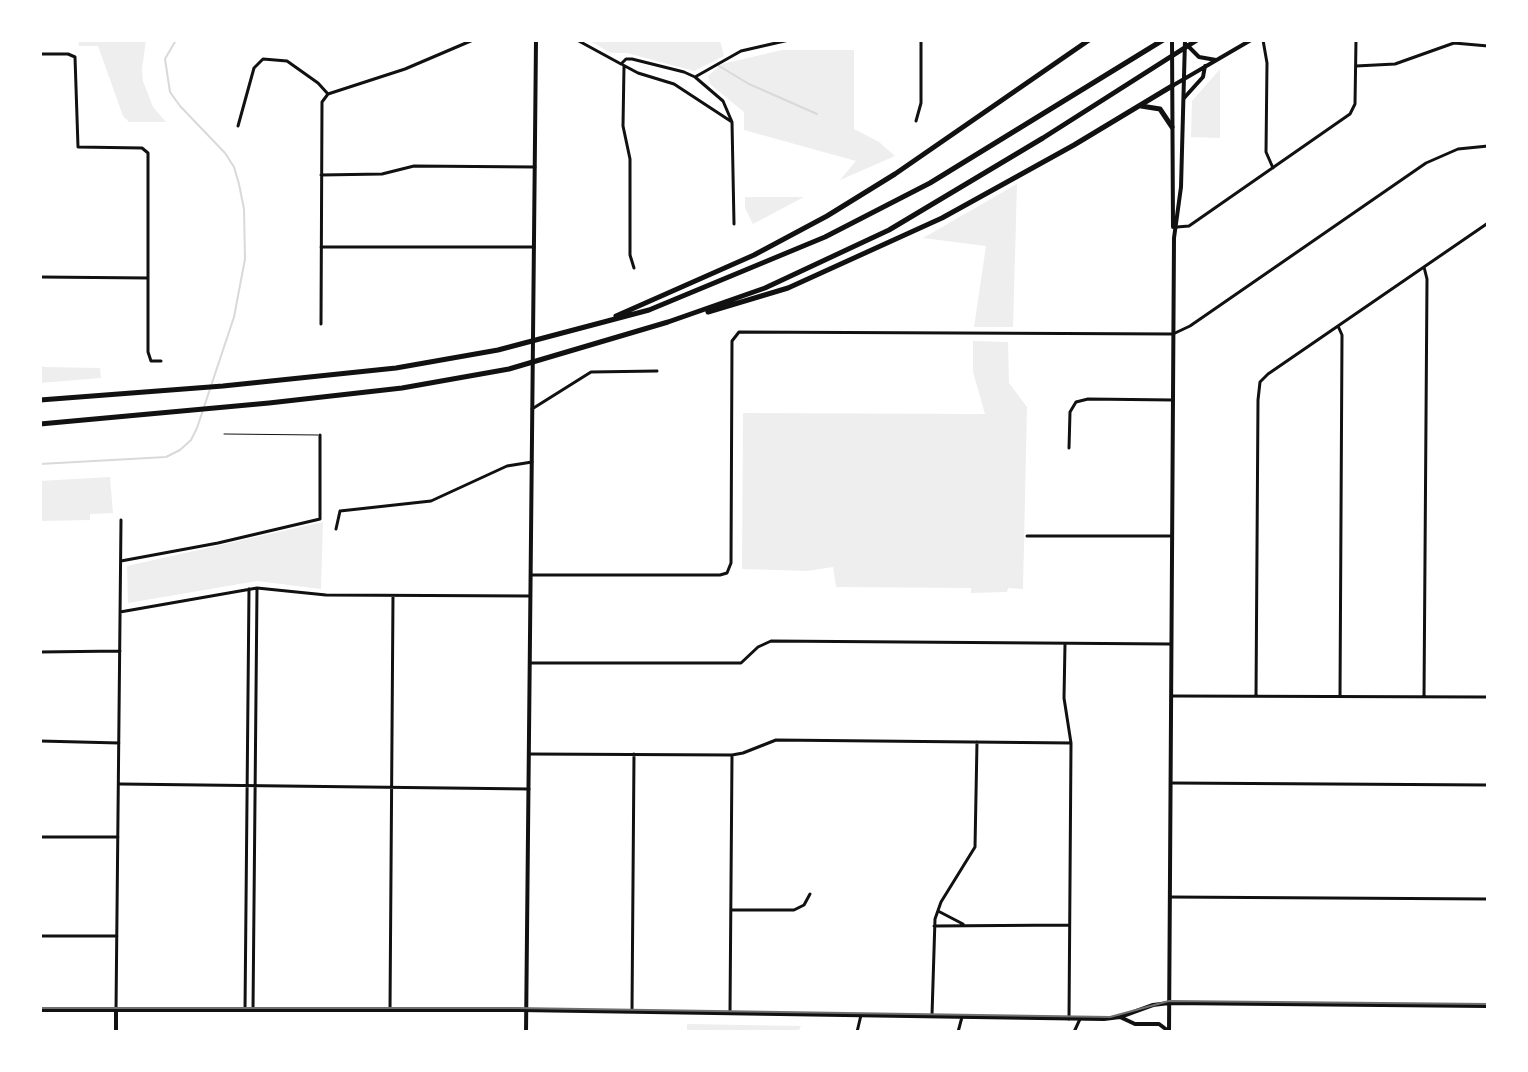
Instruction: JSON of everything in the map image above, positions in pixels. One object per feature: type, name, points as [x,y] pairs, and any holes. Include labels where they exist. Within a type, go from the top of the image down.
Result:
[{"type":"highway","points":[[597,324],[729,266],[827,216],[915,161],[1089,40]]},
{"type":"highway","points":[[40,400],[186,390],[435,361],[498,350],[649,310],[825,237],[930,183],[1163,40]]},
{"type":"highway","points":[[668,322],[765,288],[889,230],[1057,130],[1197,40]]},
{"type":"highway","points":[[40,424],[348,395],[509,369],[788,288],[971,204],[1172,86]]},
{"type":"highway","points":[[1140,105],[1160,109],[1172,127]]},
{"type":"main road","points":[[526,1032],[536,40]]},
{"type":"main road","points":[[1169,1032],[1174,238],[1172,40]]},
{"type":"main road","points":[[1172,86],[1251,40]]},
{"type":"main road","points":[[1185,41],[1193,54],[1217,60]]},
{"type":"main road","points":[[1174,226],[1181,187],[1185,41]]},
{"type":"main road","points":[[1184,98],[1203,77],[1205,66]]},
{"type":"main road","points":[[40,1010],[526,1010],[1080,1019],[1120,1017],[1153,1005],[1169,1003],[1488,1006]]},
{"type":"main road","points":[[116,1010],[116,1032]]},
{"type":"main road","points":[[1120,1017],[1135,1024],[1159,1024],[1169,1032]]},
{"type":"street","points":[[321,324],[320,107],[323,98],[405,69],[473,40]]},
{"type":"street","points":[[577,40],[638,73],[674,84],[732,122]]},
{"type":"street","points":[[695,77],[725,58],[756,46],[789,40]]},
{"type":"street","points":[[797,40],[817,40]]},
{"type":"street","points":[[840,40],[1045,40]]},
{"type":"street","points":[[1263,40],[1266,56],[1266,152],[1273,168]]},
{"type":"street","points":[[1174,226],[1189,226],[1350,114],[1355,104],[1356,40]]},
{"type":"street","points":[[916,121],[921,103],[921,41]]},
{"type":"street","points":[[1355,66],[1395,64],[1454,43],[1488,46]]},
{"type":"street","points":[[40,54],[75,57],[78,147],[142,148],[148,153],[148,357],[151,361],[161,361]]},
{"type":"street","points":[[238,126],[254,68],[263,59],[287,61],[328,94]]},
{"type":"street","points":[[634,268],[630,255],[630,159],[623,126],[622,65],[626,59],[684,72],[695,77],[723,101],[732,122],[734,224]]},
{"type":"street","points":[[531,575],[727,573],[731,563],[732,341],[735,334],[1173,334],[1190,326],[1426,163],[1458,149],[1488,146]]},
{"type":"street","points":[[321,175],[382,174],[414,166],[535,167]]},
{"type":"street","points":[[1256,696],[1260,382],[1488,223]]},
{"type":"street","points":[[321,247],[534,247]]},
{"type":"street","points":[[1424,267],[1427,279],[1424,697]]},
{"type":"street","points":[[40,277],[148,278]]},
{"type":"street","points":[[1338,326],[1342,335],[1340,696]]},
{"type":"street","points":[[532,409],[591,372],[657,371]]},
{"type":"street","points":[[1069,448],[1070,412],[1076,402],[1088,399],[1173,400]]},
{"type":"street","points":[[121,561],[218,543],[320,519],[320,435]]},
{"type":"street","points":[[336,529],[340,511],[431,501],[507,466],[532,462]]},
{"type":"street","points":[[116,1010],[121,520]]},
{"type":"street","points":[[1027,536],[1172,536]]},
{"type":"street","points":[[120,612],[257,588],[326,595],[531,596]]},
{"type":"street","points":[[253,1010],[257,588]]},
{"type":"street","points":[[245,1010],[249,589]]},
{"type":"street","points":[[390,1010],[393,596]]},
{"type":"street","points":[[530,663],[741,663],[758,647],[771,641],[1171,644]]},
{"type":"street","points":[[1065,644],[1064,698],[1071,743],[1069,1019]]},
{"type":"street","points":[[40,652],[120,651]]},
{"type":"street","points":[[250,660],[256,660]]},
{"type":"street","points":[[1171,696],[1488,697]]},
{"type":"street","points":[[249,727],[255,727]]},
{"type":"street","points":[[529,754],[732,755],[776,740],[1071,743]]},
{"type":"street","points":[[40,741],[119,743]]},
{"type":"street","points":[[932,1017],[934,926],[938,911],[975,847],[977,742]]},
{"type":"street","points":[[632,1011],[634,754]]},
{"type":"street","points":[[730,1013],[732,755]]},
{"type":"street","points":[[1170,783],[1488,785]]},
{"type":"street","points":[[119,784],[529,789]]},
{"type":"street","points":[[40,837],[118,837]]},
{"type":"street","points":[[248,863],[254,863]]},
{"type":"street","points":[[731,910],[794,910],[804,905],[810,894]]},
{"type":"street","points":[[1170,897],[1488,899]]},
{"type":"street","points":[[938,911],[964,924]]},
{"type":"street","points":[[934,926],[1069,925]]},
{"type":"street","points":[[247,928],[253,928]]},
{"type":"street","points":[[40,936],[117,936]]},
{"type":"street","points":[[857,1032],[861,1015]]},
{"type":"street","points":[[958,1032],[962,1017]]},
{"type":"street","points":[[1074,1032],[1080,1019]]},
{"type":"lane","points":[[224,434],[320,435]]},
{"type":"shaded area","points":[[78,40],[146,40],[143,81],[153,107],[166,122],[129,122],[123,116],[98,46],[79,46]]},
{"type":"shaded area","points":[[588,40],[720,40],[724,56],[694,71],[627,53],[611,53]]},
{"type":"shaded area","points":[[782,50],[854,50],[854,129],[879,142],[895,156],[840,180],[856,161],[744,130],[744,112],[711,85],[708,76],[722,64]]},
{"type":"shaded area","points":[[1220,69],[1220,138],[1191,137],[1192,101]]},
{"type":"shaded area","points":[[1017,184],[1013,327],[974,327],[986,246],[923,238]]},
{"type":"shaded area","points":[[745,197],[804,197],[753,224],[745,208]]},
{"type":"shaded area","points":[[973,341],[1008,342],[1009,383],[1027,407],[1023,589],[971,593],[971,588],[836,587],[833,567],[807,571],[742,569],[743,413],[985,414],[973,372]]},
{"type":"shaded area","points":[[40,364],[44,367],[100,368],[101,378],[40,383]]},
{"type":"shaded area","points":[[110,477],[113,513],[90,514],[90,520],[40,521],[40,481]]},
{"type":"shaded area","points":[[323,522],[321,589],[257,581],[128,603],[127,566]]},
{"type":"shaded area","points":[[687,1024],[801,1026],[798,1032],[687,1032]]},
{"type":"waterway","points":[[40,464],[166,457],[180,450],[191,440],[197,428],[234,317],[245,259],[244,209],[239,184],[234,167],[225,153],[170,92],[165,59],[176,40]]},
{"type":"waterway","points":[[719,66],[749,84],[817,114]]},
{"type":"tram line","points":[[40,1008],[516,1008],[1110,1017],[1169,1001],[1488,1004]]}]
